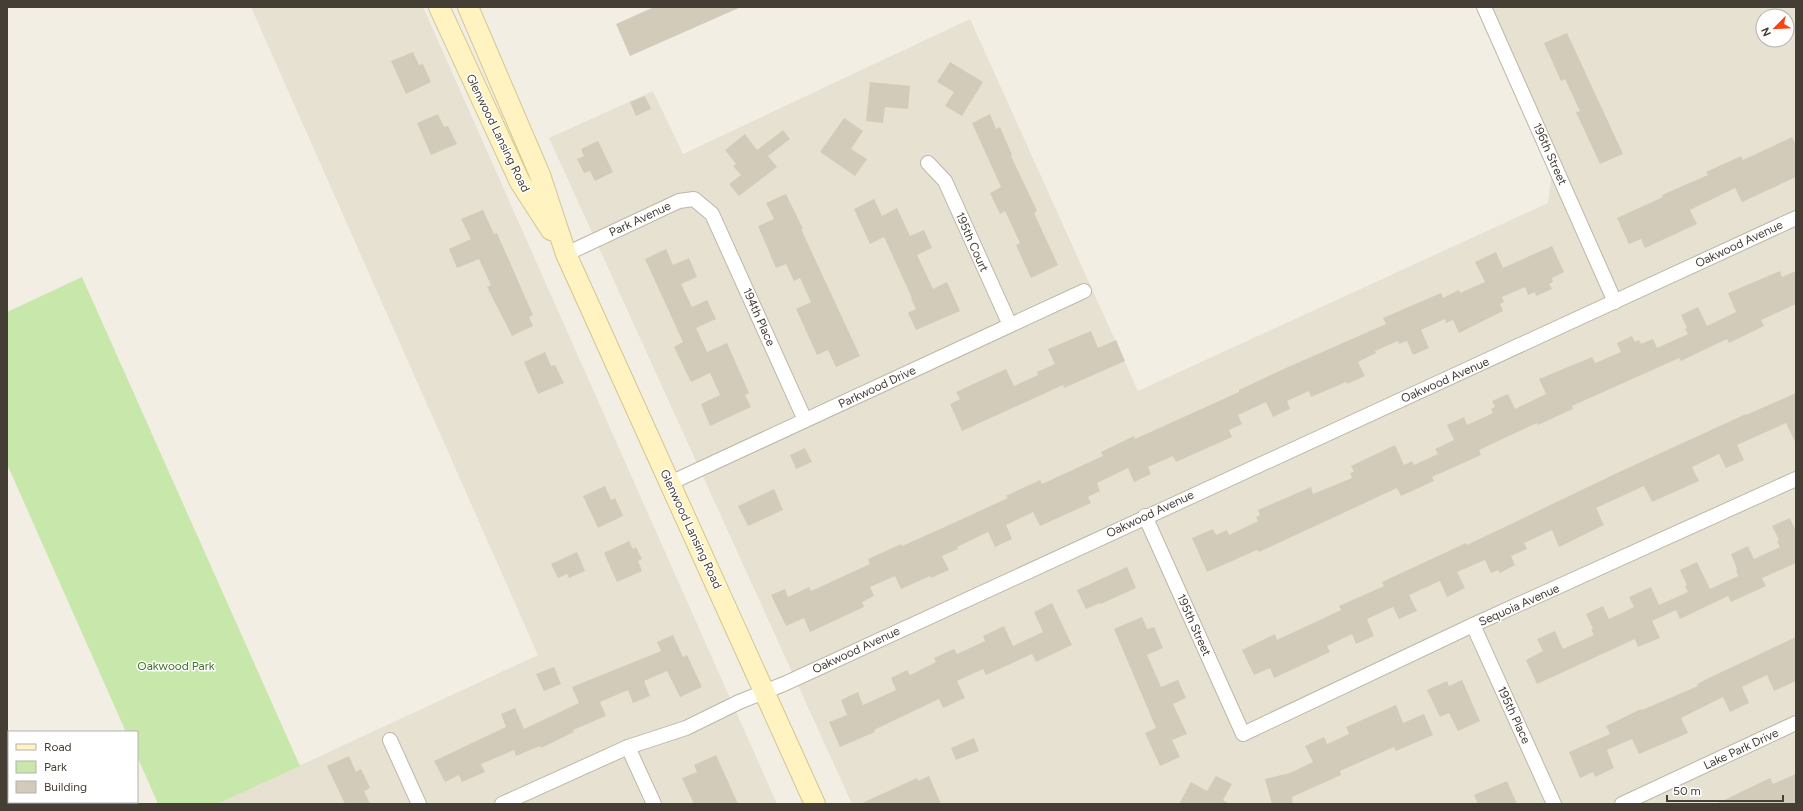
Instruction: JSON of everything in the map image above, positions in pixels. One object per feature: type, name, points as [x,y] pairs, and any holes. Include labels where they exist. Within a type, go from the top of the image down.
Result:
[{"type":"main road","name":"Glenwood Lansing Road","points":[[438,7],[520,182],[566,254]]},
{"type":"main road","name":"Glenwood Lansing Road","points":[[468,7],[540,175],[566,254],[815,804]]},
{"type":"street","name":"196th Street","points":[[1484,7],[1616,302]]},
{"type":"street","name":"195th Court","points":[[928,163],[945,181],[1010,325]]},
{"type":"street","name":"Park Avenue","points":[[566,254],[679,201],[694,199],[712,214]]},
{"type":"street","name":"194th Place","points":[[712,214],[805,420]]},
{"type":"street","name":"Oakwood Avenue","points":[[502,804],[628,747],[686,728],[739,702],[764,692],[1145,516],[1616,302],[1796,218]]},
{"type":"street","name":"Parkwood Drive","points":[[670,483],[1084,291]]},
{"type":"street","name":"Sequoia Avenue","points":[[1243,734],[1473,625],[1796,480]]},
{"type":"street","name":"195th Street","points":[[1145,516],[1243,734]]},
{"type":"street","name":"195th Place","points":[[1473,625],[1554,804]]},
{"type":"street","name":"Lake Park Drive","points":[[1622,804],[1796,723]]},
{"type":"street","points":[[390,740],[419,804]]},
{"type":"street","points":[[628,747],[654,804]]},
{"type":"shaded area","points":[[251,7],[423,7],[777,804],[217,804],[538,655]]},
{"type":"shaded area","points":[[1484,7],[1796,7],[1796,804],[852,804],[549,138],[653,91],[683,154],[970,19],[1138,391],[1548,203],[1553,162]]},
{"type":"green space","name":"Oakwood Park","points":[[82,277],[300,766],[217,804],[158,804],[138,758],[138,731],[126,731],[7,464],[7,312]]},
{"type":"building","points":[[654,7],[741,7],[630,56],[616,24]]},
{"type":"building","points":[[1567,33],[1623,154],[1600,164],[1576,112],[1580,111],[1565,79],[1561,81],[1544,43]]},
{"type":"building","points":[[413,52],[419,65],[423,64],[431,82],[406,94],[391,61]]},
{"type":"building","points":[[950,62],[983,82],[962,116],[945,106],[954,92],[937,82]]},
{"type":"building","points":[[870,82],[910,86],[908,109],[885,107],[883,123],[866,121]]},
{"type":"building","points":[[645,96],[651,109],[636,116],[630,102]]},
{"type":"building","points":[[438,114],[444,127],[448,126],[457,144],[431,155],[417,123]]},
{"type":"building","points":[[990,114],[996,129],[1000,127],[1012,155],[1011,156],[1037,211],[1034,213],[1058,265],[1031,278],[1016,245],[1020,243],[1005,211],[1000,214],[990,193],[1001,187],[972,123]]},
{"type":"building","points":[[844,118],[863,131],[851,149],[867,159],[855,176],[820,152]]},
{"type":"building","points":[[783,130],[790,139],[768,156],[777,167],[739,196],[729,184],[741,175],[733,166],[736,164],[725,150],[745,134],[757,150]]},
{"type":"building","points":[[1792,137],[1796,145],[1796,177],[1742,202],[1735,188],[1690,210],[1697,224],[1645,248],[1641,239],[1629,244],[1617,218],[1663,197],[1662,195],[1708,175],[1706,172],[1741,156],[1743,160]]},
{"type":"building","points":[[598,141],[613,172],[595,181],[590,171],[584,173],[577,159],[584,156],[581,149]]},
{"type":"building","points":[[786,194],[860,356],[836,367],[828,350],[817,355],[796,309],[811,302],[800,278],[794,281],[786,264],[776,268],[758,226],[774,219],[766,203]]},
{"type":"building","points":[[874,199],[882,216],[897,208],[910,236],[924,230],[932,248],[917,255],[933,289],[947,282],[960,311],[916,330],[908,313],[916,309],[884,237],[870,244],[854,209]]},
{"type":"building","points":[[483,210],[494,234],[497,233],[533,315],[529,317],[533,326],[512,336],[487,287],[491,285],[479,259],[457,268],[449,249],[471,239],[461,219]]},
{"type":"building","points":[[1552,246],[1564,272],[1552,278],[1553,282],[1549,284],[1552,289],[1536,296],[1535,292],[1528,295],[1525,287],[1502,297],[1504,302],[1500,304],[1503,311],[1459,333],[1453,320],[1446,323],[1445,319],[1421,330],[1429,348],[1413,355],[1407,341],[1399,344],[1398,341],[1375,351],[1376,353],[1358,362],[1365,376],[1347,384],[1346,382],[1311,397],[1309,391],[1287,401],[1290,409],[1273,417],[1266,402],[1238,415],[1242,424],[1229,430],[1232,437],[1176,462],[1173,456],[1148,467],[1151,474],[1134,482],[1128,468],[1097,483],[1100,491],[1088,497],[1091,503],[1040,526],[1033,512],[1006,525],[1012,539],[995,547],[988,532],[942,556],[949,570],[931,578],[930,576],[901,589],[895,576],[870,587],[874,596],[862,602],[864,607],[810,632],[804,618],[786,626],[771,595],[785,589],[788,597],[809,587],[811,591],[870,564],[868,559],[901,544],[902,546],[1008,498],[1006,496],[1040,480],[1042,484],[1103,456],[1101,452],[1134,436],[1135,439],[1239,392],[1239,390],[1286,368],[1386,324],[1383,318],[1441,293],[1443,298],[1459,290],[1460,293],[1485,282],[1475,262],[1496,252],[1503,268]]},
{"type":"building","points":[[666,249],[673,265],[689,258],[697,277],[681,284],[692,307],[707,300],[716,319],[696,328],[707,352],[727,343],[749,393],[745,395],[751,407],[710,426],[701,404],[720,395],[710,373],[691,382],[674,347],[683,342],[645,259]]},
{"type":"building","points":[[1780,271],[1782,277],[1796,271],[1796,304],[1761,320],[1764,326],[1729,343],[1727,339],[1681,361],[1679,358],[1572,406],[1573,409],[1538,425],[1537,423],[1479,450],[1481,455],[1432,477],[1434,481],[1401,496],[1397,488],[1259,552],[1257,550],[1207,572],[1192,538],[1213,529],[1216,535],[1227,530],[1229,535],[1258,521],[1256,517],[1260,515],[1258,510],[1311,487],[1313,494],[1352,478],[1350,473],[1354,472],[1351,466],[1395,445],[1404,465],[1412,461],[1414,465],[1438,454],[1435,449],[1454,440],[1447,425],[1464,417],[1467,425],[1493,413],[1491,409],[1495,407],[1492,401],[1508,394],[1515,409],[1546,394],[1539,379],[1592,357],[1595,363],[1621,352],[1617,343],[1632,336],[1635,342],[1639,340],[1641,344],[1653,339],[1657,348],[1688,334],[1681,315],[1698,307],[1707,326],[1736,312],[1728,293]]},
{"type":"building","points":[[1091,331],[1098,348],[1116,340],[1125,361],[1064,388],[1063,385],[962,431],[950,404],[960,399],[956,392],[1006,369],[1014,386],[1038,375],[1037,372],[1055,364],[1048,349]]},
{"type":"building","points":[[545,352],[551,366],[555,365],[564,383],[538,394],[524,362]]},
{"type":"building","points":[[1796,393],[1796,444],[1786,423],[1737,445],[1744,460],[1726,468],[1719,454],[1692,467],[1699,481],[1652,502],[1644,486],[1596,508],[1604,525],[1559,547],[1552,530],[1524,543],[1527,549],[1511,556],[1515,565],[1500,573],[1498,570],[1491,573],[1485,560],[1457,572],[1465,588],[1447,597],[1440,581],[1409,595],[1417,611],[1399,619],[1393,607],[1367,619],[1374,636],[1356,644],[1352,634],[1327,646],[1330,652],[1274,678],[1270,668],[1254,675],[1242,650],[1275,634],[1277,640],[1341,610],[1339,606],[1384,586],[1382,582],[1466,543],[1467,545],[1617,473],[1746,414]]},
{"type":"building","points":[[805,448],[812,462],[796,469],[790,455]]},
{"type":"building","points":[[605,486],[611,500],[615,498],[623,516],[598,528],[583,496]]},
{"type":"building","points":[[774,489],[783,510],[748,526],[738,506]]},
{"type":"building","points":[[1790,518],[1796,532],[1796,563],[1762,578],[1766,586],[1731,602],[1728,596],[1680,619],[1676,610],[1652,621],[1660,638],[1638,647],[1635,639],[1537,684],[1526,660],[1543,651],[1537,639],[1555,631],[1563,649],[1594,635],[1591,629],[1593,629],[1586,614],[1603,606],[1609,619],[1634,607],[1629,597],[1651,587],[1659,605],[1688,592],[1685,586],[1687,585],[1680,570],[1697,562],[1710,589],[1738,576],[1731,554],[1748,546],[1754,559],[1780,547],[1777,541],[1779,540],[1772,526]]},
{"type":"building","points":[[629,541],[633,549],[636,547],[642,559],[638,561],[642,571],[617,582],[604,553]]},
{"type":"building","points":[[577,552],[585,571],[569,578],[567,574],[558,578],[551,564]]},
{"type":"building","points":[[1127,567],[1136,588],[1086,609],[1077,590]]},
{"type":"building","points":[[1052,603],[1072,645],[1036,662],[1032,654],[986,675],[983,669],[957,681],[965,698],[943,708],[939,699],[874,730],[875,732],[840,747],[829,722],[847,715],[841,700],[858,692],[863,705],[896,690],[891,678],[907,670],[910,675],[936,662],[934,658],[954,649],[957,654],[985,641],[983,636],[1004,626],[1013,646],[1043,632],[1034,612]]},
{"type":"building","points":[[1142,617],[1147,629],[1154,627],[1163,648],[1147,655],[1161,687],[1178,680],[1186,698],[1173,704],[1187,734],[1172,740],[1180,757],[1160,766],[1145,733],[1156,728],[1114,629]]},
{"type":"building","points":[[673,635],[683,657],[687,655],[702,687],[680,697],[667,671],[644,681],[650,696],[633,703],[628,690],[600,702],[606,716],[573,730],[574,732],[541,748],[540,746],[516,756],[514,750],[481,764],[485,772],[462,782],[459,775],[445,782],[434,761],[506,727],[501,714],[515,708],[524,729],[579,703],[572,687],[661,651],[657,642]]},
{"type":"building","points":[[1796,637],[1796,681],[1774,691],[1767,675],[1742,687],[1749,703],[1730,712],[1723,697],[1681,718],[1688,733],[1639,754],[1632,739],[1607,750],[1614,768],[1595,777],[1593,772],[1580,778],[1569,752],[1610,734],[1606,726],[1641,709],[1642,710],[1698,686],[1697,684]]},
{"type":"building","points":[[554,667],[561,684],[544,691],[536,674]]},
{"type":"building","points":[[1462,680],[1480,721],[1458,731],[1449,713],[1440,717],[1427,690],[1447,681],[1449,686]]},
{"type":"building","points":[[1396,705],[1403,723],[1424,714],[1433,735],[1396,751],[1394,747],[1340,771],[1341,775],[1292,797],[1293,804],[1272,804],[1265,779],[1290,773],[1313,762],[1305,746],[1324,737],[1327,744],[1349,734],[1346,727]]},
{"type":"building","points":[[974,738],[979,751],[956,760],[951,748]]},
{"type":"building","points":[[716,755],[738,804],[694,804],[682,778],[697,772],[694,765]]},
{"type":"building","points":[[349,756],[356,772],[361,769],[370,788],[364,791],[370,804],[345,804],[327,766]]},
{"type":"building","points":[[1796,774],[1796,804],[1716,804],[1770,778],[1773,784]]},
{"type":"building","points":[[929,776],[941,804],[860,804],[917,778],[918,781]]},
{"type":"building","points":[[1216,776],[1232,784],[1223,800],[1229,804],[1179,804],[1191,782],[1207,791]]},
{"type":"building","points":[[1507,781],[1517,804],[1478,804],[1474,795]]}]
